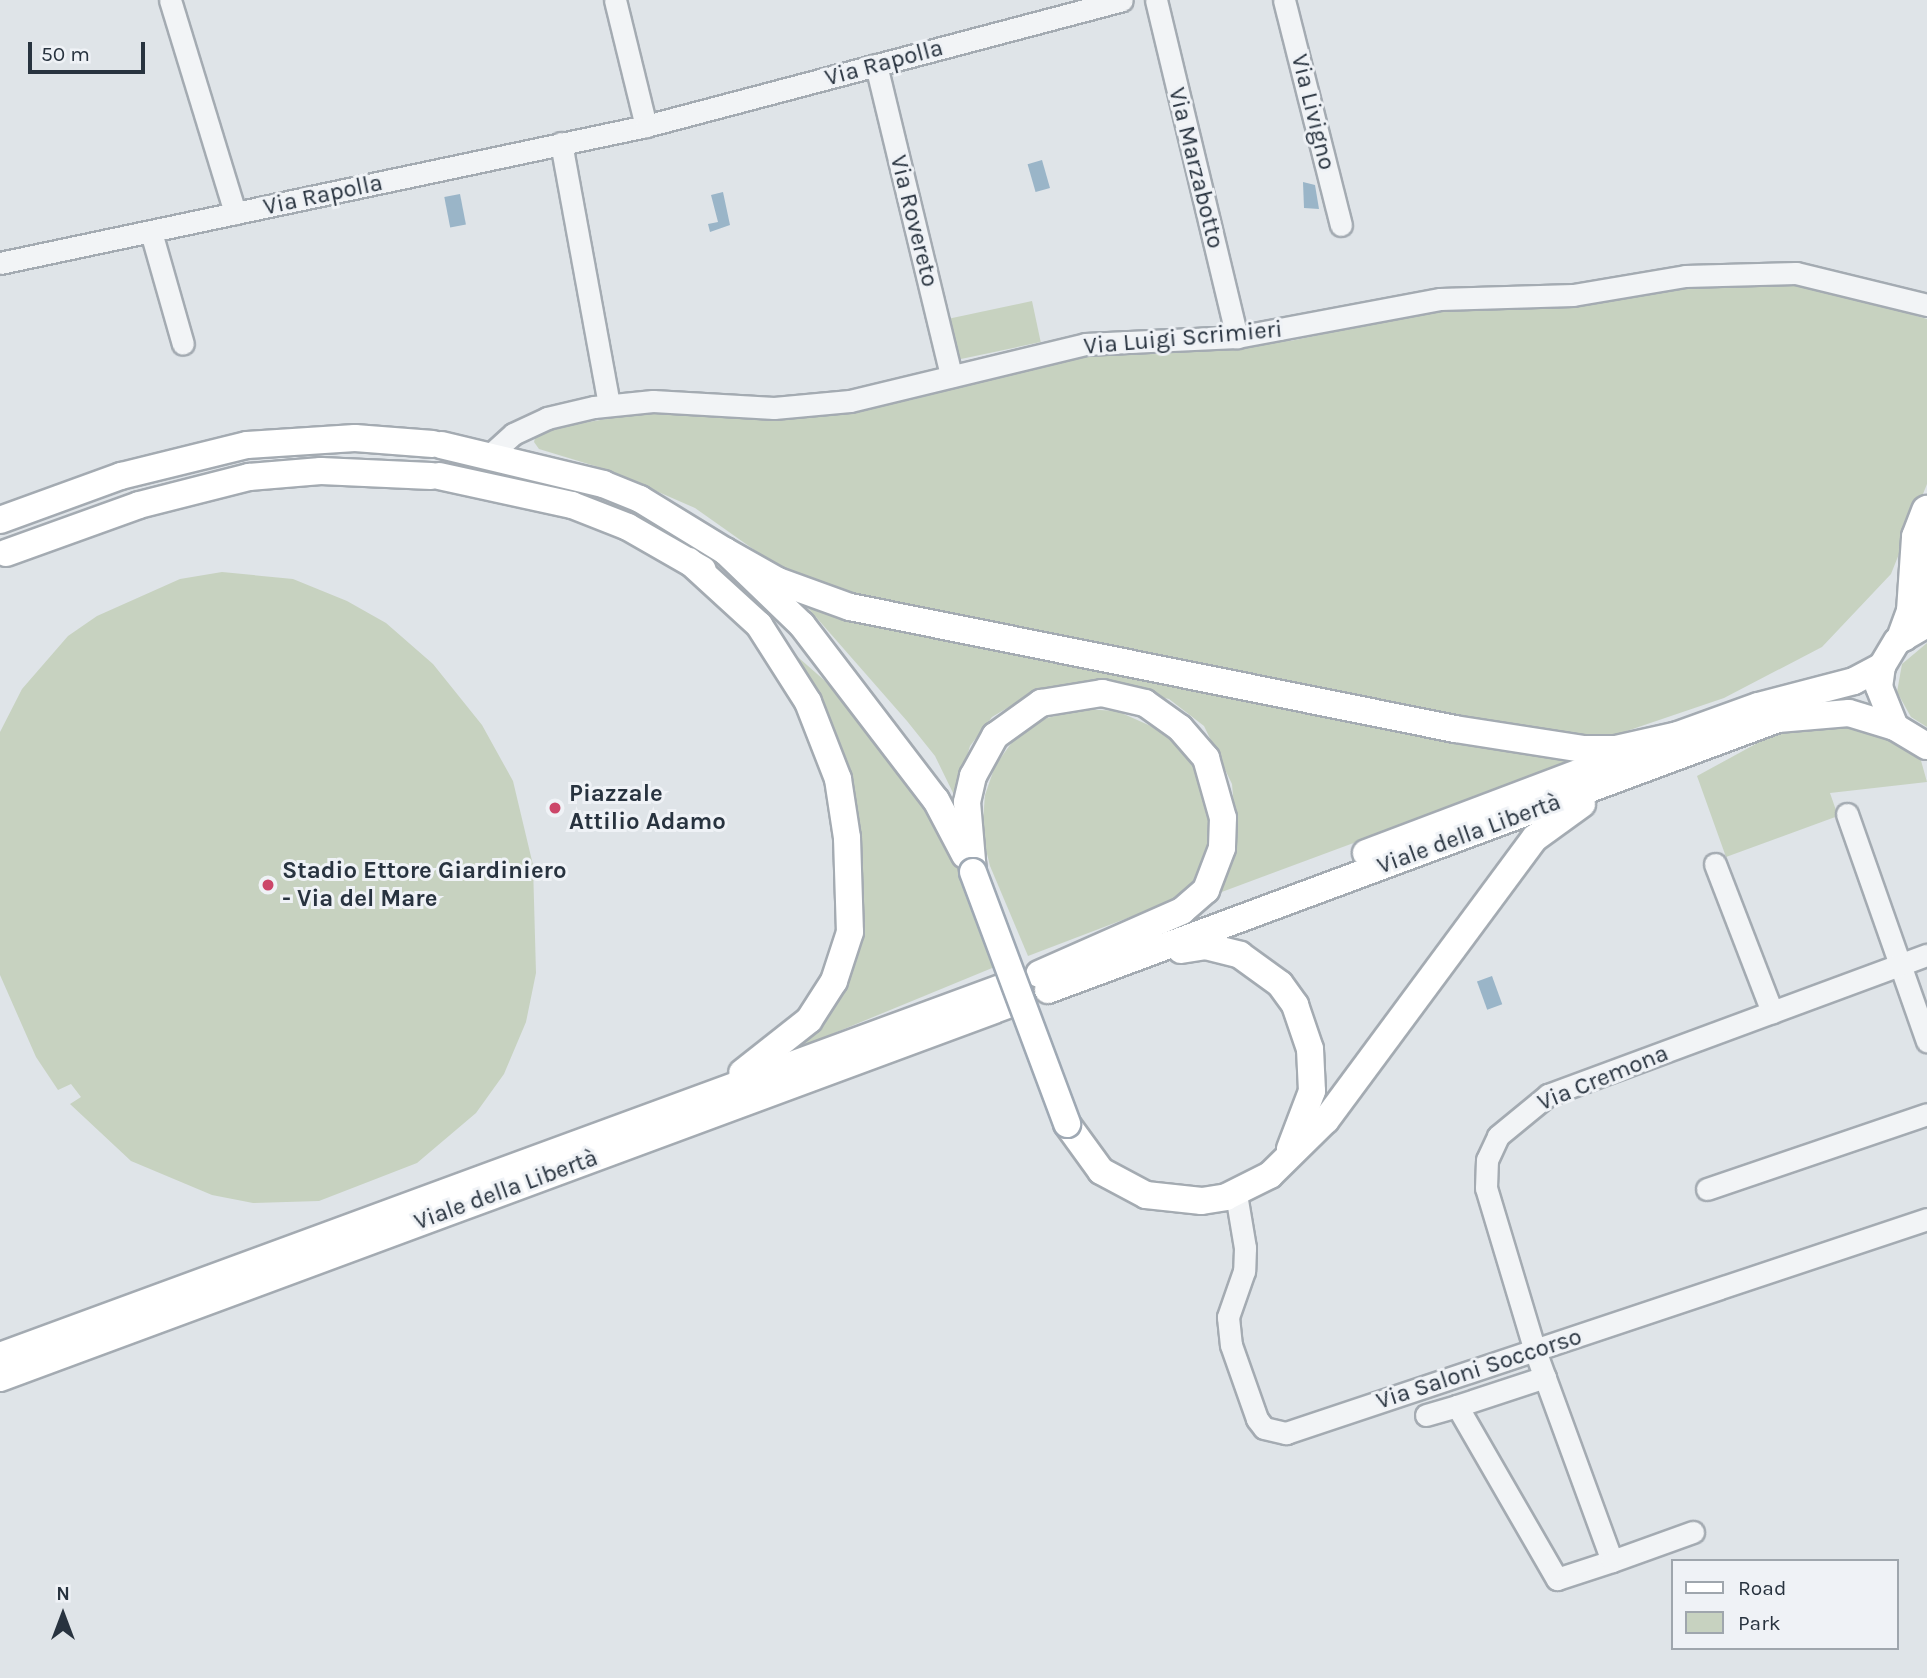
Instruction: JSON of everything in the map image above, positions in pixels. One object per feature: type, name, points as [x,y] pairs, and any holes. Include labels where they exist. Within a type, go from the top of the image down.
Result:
[{"type":"highway","points":[[1915,630],[1912,611],[1917,537],[1927,511]]},
{"type":"main road","points":[[3,555],[9,536],[0,522],[159,464],[247,445],[343,438],[437,445],[564,471],[640,499],[778,581],[850,607],[1455,729],[1582,749],[1616,749],[1678,735]]},
{"type":"main road","points":[[435,476],[452,462],[437,445]]},
{"type":"main road","points":[[3,555],[139,505],[249,477],[321,471],[435,476],[520,490],[628,527],[689,561],[801,643],[850,690]]},
{"type":"main road","points":[[628,527],[640,499]]},
{"type":"main road","points":[[725,551],[779,596],[936,800],[973,872],[1067,1124],[1101,1171],[1122,1186],[1174,1200],[1236,1194],[1270,1175],[1326,1120],[1535,838],[1580,805],[1737,734]]},
{"type":"main road","points":[[689,561],[759,625],[808,702],[838,779],[852,889],[846,951],[819,1006],[783,1044],[703,1097]]},
{"type":"main road","name":"Viale della Libertà","points":[[1044,982],[1678,735],[1758,706],[1864,677],[1882,666],[1915,630]]},
{"type":"main road","points":[[1882,666],[1880,698],[1895,727]]},
{"type":"main road","points":[[973,872],[967,802],[973,776],[995,736],[1041,703],[1102,693],[1145,704],[1180,728],[1206,758],[1223,818],[1222,848],[1206,890],[1182,911],[1044,982]]},
{"type":"main road","name":"Viale della Libertà","points":[[1044,982],[1778,719],[1826,713],[1871,716],[1926,746]]},
{"type":"main road","points":[[1044,982],[1205,946],[1240,955],[1261,967],[1295,1005],[1305,1026],[1312,1069],[1301,1129],[1270,1175]]},
{"type":"main road","name":"Viale della Libertà","points":[[0,1356],[703,1097],[1009,995],[0,1378]]},
{"type":"street","points":[[170,0],[235,213]]},
{"type":"street","points":[[615,0],[646,126]]},
{"type":"street","name":"Via Rapolla","points":[[0,263],[646,126],[1122,0]]},
{"type":"street","name":"Via Marzabotto","points":[[1156,0],[1237,337]]},
{"type":"street","name":"Via Livigno","points":[[1284,0],[1341,225]]},
{"type":"street","name":"Via Rovereto","points":[[876,65],[951,376]]},
{"type":"street","points":[[561,143],[609,405]]},
{"type":"street","points":[[151,232],[183,344]]},
{"type":"street","name":"Via Luigi Scrimieri","points":[[491,454],[513,434],[547,418],[609,405],[653,401],[774,408],[849,401],[1085,344],[1237,337],[1440,299],[1573,295],[1685,276],[1796,273],[1927,305]]},
{"type":"street","points":[[1847,814],[1898,950],[1898,966],[1927,1041]]},
{"type":"street","points":[[1715,864],[1772,1012]]},
{"type":"street","name":"Via Cremona","points":[[1612,1561],[1535,1351],[1486,1188],[1487,1160],[1498,1136],[1548,1095],[1927,955]]},
{"type":"street","points":[[1707,1189],[1927,1114]]},
{"type":"street","name":"Via Saloni Soccorso","points":[[1236,1194],[1244,1226],[1244,1271],[1228,1329],[1264,1428],[1286,1433],[1927,1219]]},
{"type":"street","points":[[1426,1415],[1545,1377]]},
{"type":"street","points":[[1457,1406],[1557,1579],[1693,1532]]},
{"type":"green space","points":[[1759,279],[1810,285],[1927,319],[1927,484],[1891,574],[1822,647],[1724,698],[1612,736],[1577,739],[828,589],[770,561],[695,508],[608,470],[539,449],[534,442],[537,431],[669,408],[784,417],[833,413],[911,400],[1107,349],[1290,341],[1465,305]]},
{"type":"green space","points":[[1032,301],[1041,342],[959,360],[950,318]]},
{"type":"green space","name":"Stadio Ettore Giardiniero - Via del Mare","points":[[222,572],[293,579],[347,601],[386,623],[433,664],[482,725],[513,781],[533,865],[536,973],[526,1022],[504,1074],[476,1113],[417,1163],[319,1201],[253,1203],[212,1195],[131,1161],[70,1104],[81,1097],[71,1084],[58,1090],[36,1057],[0,975],[0,732],[22,689],[68,636],[97,616],[180,579]]},
{"type":"green space","points":[[801,600],[828,614],[1195,686],[1591,755],[1211,896],[1230,869],[1237,841],[1232,784],[1204,726],[1169,699],[1089,682],[1037,690],[992,717],[970,746],[955,797],[935,756]]},
{"type":"green space","points":[[1927,643],[1927,727],[1911,717],[1897,692],[1902,664]]},
{"type":"green space","points":[[783,644],[824,680],[883,748],[944,834],[997,966],[781,1055],[819,1025],[840,997],[855,963],[861,931],[848,786],[836,737]]},
{"type":"green space","points":[[1083,709],[1117,711],[1171,735],[1197,765],[1215,821],[1212,854],[1188,895],[1028,956],[990,866],[982,833],[985,795],[995,766],[1017,735],[1047,718]]},
{"type":"green space","points":[[1869,723],[1920,757],[1927,782],[1830,793],[1838,816],[1726,857],[1697,776],[1774,734]]},
{"type":"water","points":[[1042,160],[1050,188],[1036,192],[1028,164]]},
{"type":"water","points":[[1303,182],[1315,185],[1319,209],[1304,208]]},
{"type":"water","points":[[723,192],[730,225],[710,232],[708,224],[718,222],[711,195]]},
{"type":"water","points":[[460,194],[466,224],[450,227],[444,197]]},
{"type":"water","points":[[1492,976],[1502,1004],[1487,1010],[1477,981]]},
{"type":"place","name":"Piazzale Attilio Adamo","points":[[555,808]]},
{"type":"place","name":"Stadio Ettore Giardiniero - Via del Mare","points":[[268,885]]}]
